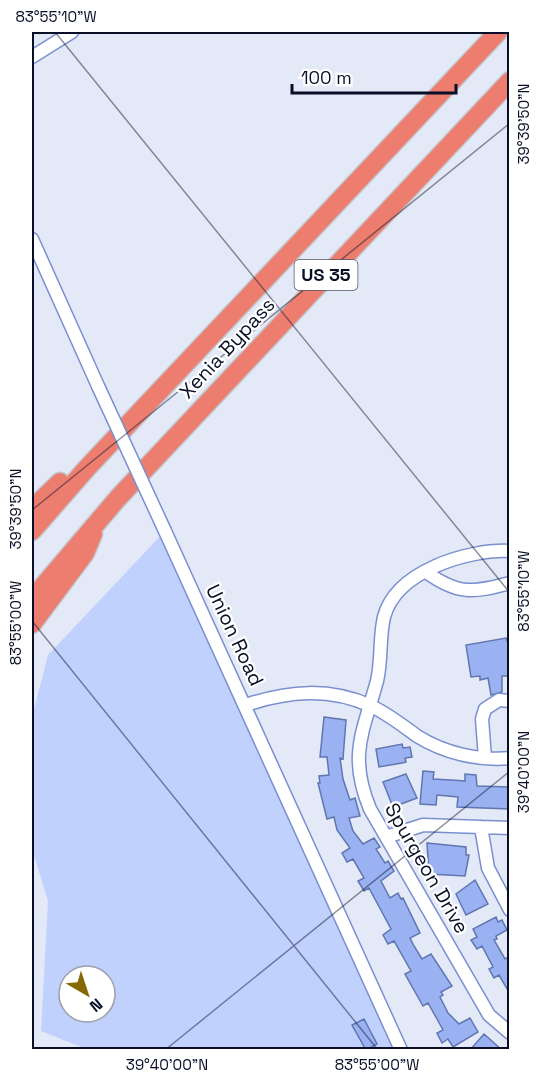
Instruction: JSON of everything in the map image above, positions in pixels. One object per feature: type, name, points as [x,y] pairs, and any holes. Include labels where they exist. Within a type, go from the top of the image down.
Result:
[{"type":"highway","name":"Xenia Bypass","points":[[32,531],[87,468],[498,32]]},
{"type":"highway","name":"Xenia Bypass","points":[[32,599],[99,518],[510,81]]},
{"type":"highway","points":[[32,509],[66,476],[87,468]]},
{"type":"highway","points":[[32,624],[85,554],[99,518]]},
{"type":"street","points":[[32,57],[72,32]]},
{"type":"street","name":"Union Road","points":[[32,239],[401,1050]]},
{"type":"street","name":"Spurgeon Drive","points":[[510,551],[492,550],[462,556],[426,572],[395,594],[385,615],[378,675],[360,733],[359,765],[365,797],[386,837],[489,1015],[510,1033]]},
{"type":"street","points":[[426,572],[459,591],[472,591],[510,582]]},
{"type":"street","points":[[246,705],[273,696],[301,692],[331,694],[370,706],[432,744],[458,754],[485,758],[510,758]]},
{"type":"street","points":[[485,758],[482,719],[484,709],[499,700],[510,701]]},
{"type":"street","points":[[386,837],[423,825],[510,828]]},
{"type":"street","points":[[481,826],[488,868],[510,910]]},
{"type":"shaded area","points":[[165,531],[402,1049],[86,1049],[41,1031],[48,901],[32,849],[32,717],[48,655]]},
{"type":"building","points":[[506,638],[510,649],[510,676],[502,676],[502,692],[491,695],[488,678],[480,680],[480,676],[471,677],[466,645]]},
{"type":"building","points":[[324,717],[346,720],[343,759],[340,758],[343,779],[350,800],[355,798],[360,816],[349,818],[353,831],[363,844],[374,838],[380,847],[376,849],[385,863],[388,861],[394,871],[381,881],[390,898],[398,893],[401,899],[403,898],[420,933],[410,938],[422,959],[431,954],[452,986],[441,992],[443,995],[440,997],[448,1013],[459,1024],[470,1018],[478,1032],[453,1047],[448,1039],[442,1043],[437,1033],[443,1030],[428,1003],[423,1006],[405,974],[411,971],[394,941],[388,944],[383,935],[391,929],[369,888],[364,891],[358,881],[364,878],[353,859],[347,862],[342,853],[350,848],[337,830],[334,817],[327,819],[318,783],[320,783],[319,776],[329,775],[327,757],[320,757]]},
{"type":"building","points":[[402,744],[403,748],[410,747],[412,757],[405,758],[406,762],[379,767],[376,749]]},
{"type":"building","points":[[423,771],[434,772],[433,779],[465,781],[465,774],[476,775],[477,786],[510,787],[510,809],[457,807],[458,797],[437,795],[436,805],[420,804]]},
{"type":"building","points":[[406,774],[417,798],[393,807],[383,782]]},
{"type":"building","points":[[427,843],[466,847],[466,855],[469,855],[465,876],[429,874]]},
{"type":"building","points":[[475,880],[488,904],[466,915],[456,894]]},
{"type":"building","points":[[496,917],[498,922],[502,920],[507,930],[496,936],[497,939],[494,940],[505,959],[510,956],[510,994],[499,975],[494,978],[489,969],[493,967],[482,946],[477,949],[471,940],[477,937],[473,929]]},
{"type":"building","points":[[364,1019],[377,1044],[366,1050],[352,1025]]},
{"type":"building","points":[[484,1034],[502,1050],[470,1050]]}]
